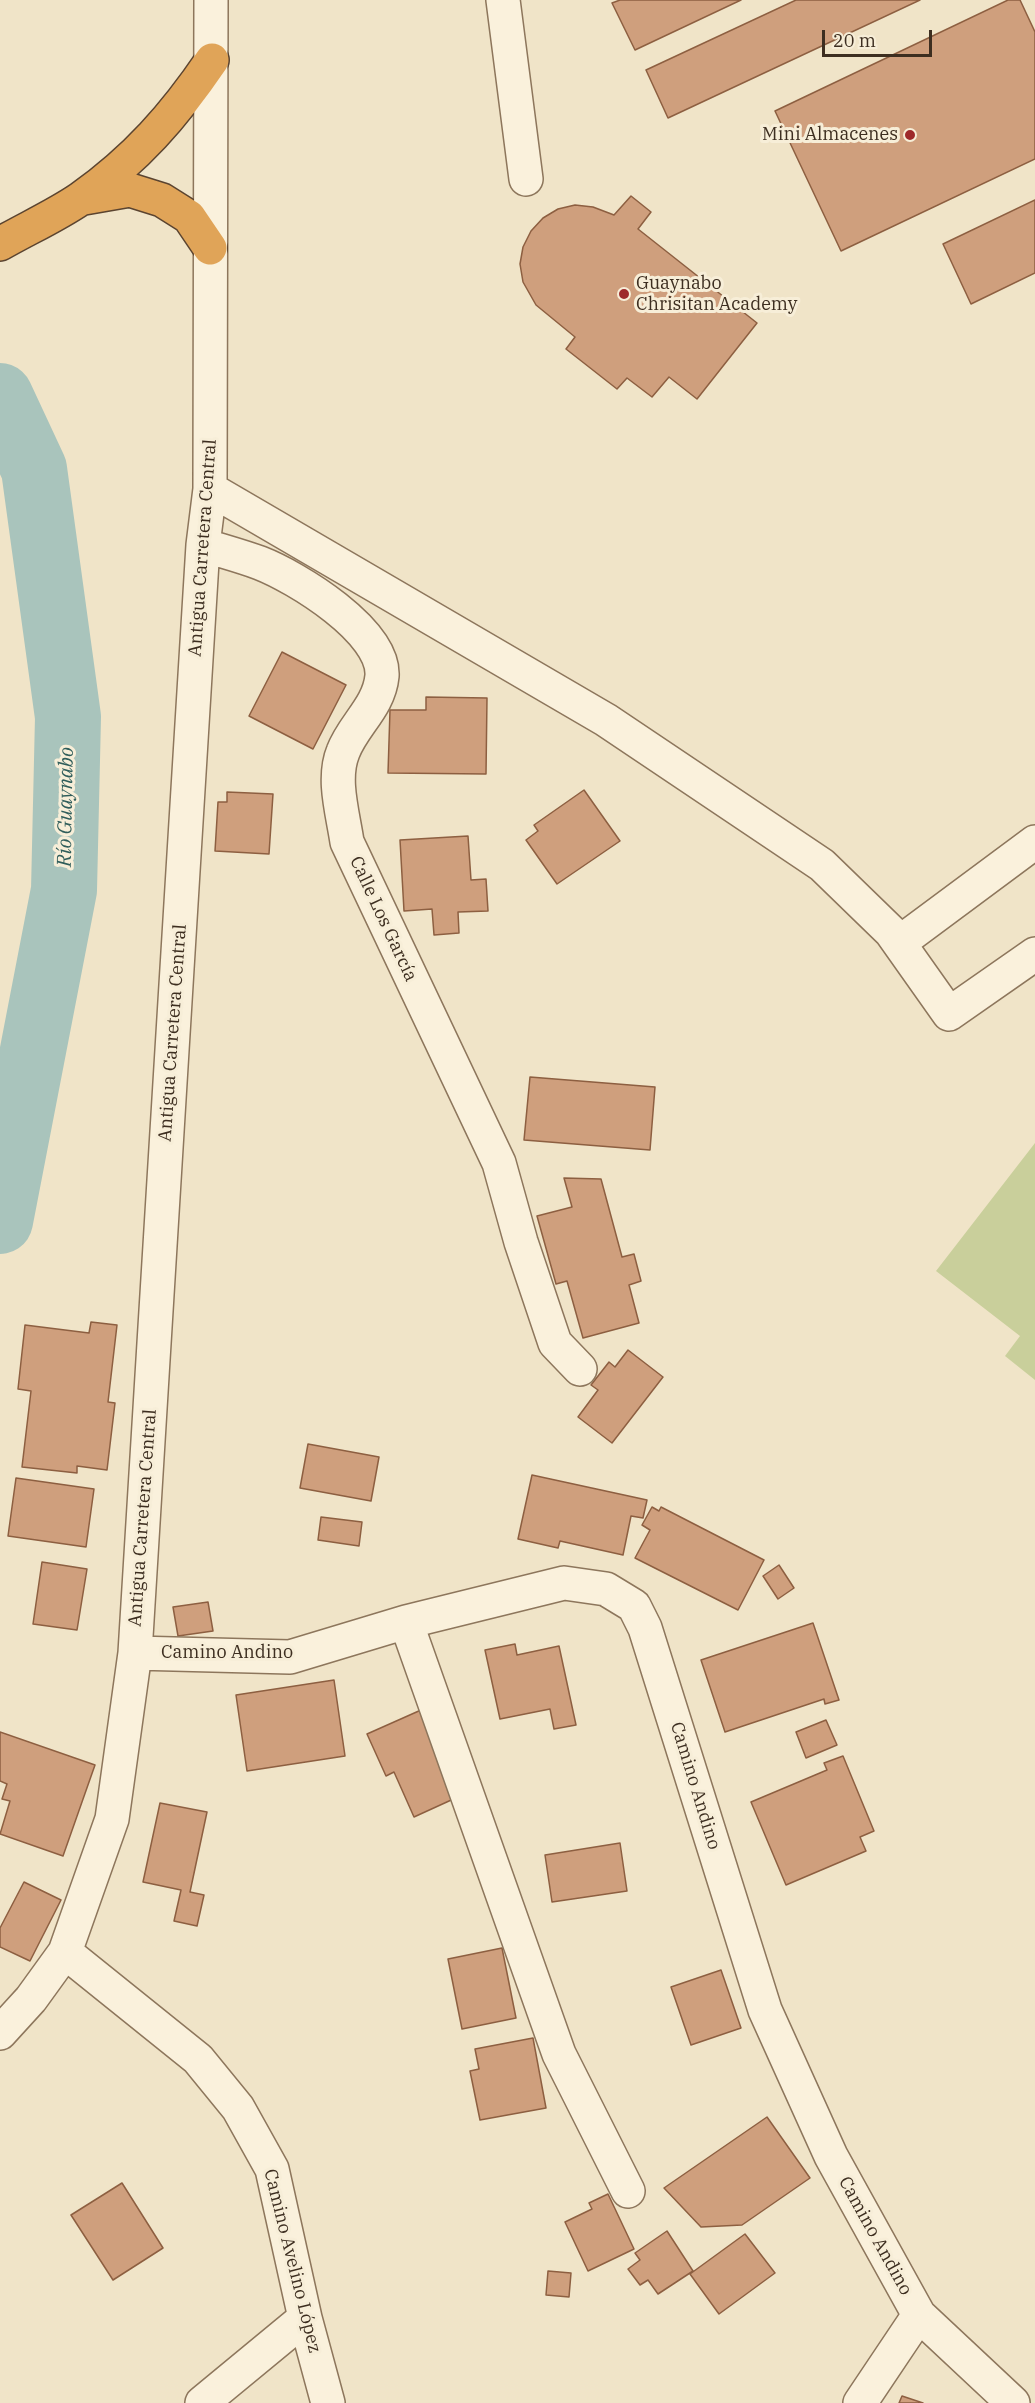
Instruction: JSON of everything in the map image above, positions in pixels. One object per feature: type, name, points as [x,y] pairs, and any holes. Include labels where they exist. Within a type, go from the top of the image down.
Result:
[{"type":"highway","points":[[0,244],[80,199],[140,150],[177,110],[212,60]]},
{"type":"highway","points":[[80,199],[130,190],[162,200],[189,217],[210,248]]},
{"type":"street","name":"Antigua Carretera Central","points":[[0,2033],[31,2000],[65,1952],[112,1819],[135,1653],[203,545],[210,489],[211,0]]},
{"type":"street","points":[[503,0],[526,179]]},
{"type":"street","points":[[210,489],[606,720],[822,866],[899,942],[948,1014],[1035,954]]},
{"type":"street","name":"Calle Los García","points":[[203,545],[261,564],[324,599],[357,625],[373,646],[382,674],[377,697],[343,752],[338,784],[347,842],[499,1163],[521,1242],[555,1343],[580,1369]]},
{"type":"street","points":[[899,942],[1035,842]]},
{"type":"street","name":"Camino Andino","points":[[135,1653],[290,1657],[406,1622],[564,1583],[606,1589],[634,1606],[645,1628],[765,2010],[831,2156],[919,2315],[1013,2403]]},
{"type":"street","points":[[406,1622],[559,2054],[628,2191]]},
{"type":"street","name":"Camino Avelino López","points":[[65,1952],[198,2059],[238,2108],[272,2169],[305,2318],[328,2403]]},
{"type":"street","points":[[860,2403],[919,2315]]},
{"type":"street","points":[[202,2403],[305,2318]]},
{"type":"green space","points":[[1035,1143],[1035,1380],[1005,1356],[1020,1336],[936,1271]]},
{"type":"building","points":[[620,0],[741,0],[635,50],[612,3]]},
{"type":"building","name":"Mini Almacenes","points":[[796,0],[920,0],[668,118],[646,70]]},
{"type":"building","name":"Mini Almacenes","points":[[1008,0],[1020,0],[1035,32],[1035,159],[841,251],[775,111]]},
{"type":"building","name":"Guaynabo Chrisitan Academy","points":[[631,196],[651,212],[638,229],[757,323],[697,399],[669,377],[652,397],[627,378],[617,389],[566,349],[575,337],[536,305],[523,282],[520,264],[523,247],[531,231],[543,218],[558,209],[575,205],[593,207],[614,215]]},
{"type":"building","points":[[1035,200],[1035,273],[971,304],[943,244]]},
{"type":"building","points":[[282,652],[346,685],[313,749],[249,716]]},
{"type":"building","points":[[426,697],[487,698],[486,774],[388,773],[390,710],[426,710]]},
{"type":"building","points":[[584,790],[620,841],[557,884],[526,840],[538,831],[534,825]]},
{"type":"building","points":[[227,792],[273,794],[269,854],[215,851],[218,802],[227,802]]},
{"type":"building","points":[[468,836],[471,880],[486,879],[488,911],[458,912],[459,933],[434,935],[432,909],[404,911],[400,840]]},
{"type":"building","points":[[530,1077],[655,1087],[650,1150],[524,1140]]},
{"type":"building","points":[[564,1178],[601,1179],[622,1257],[634,1254],[641,1281],[629,1285],[639,1323],[583,1338],[567,1281],[556,1284],[537,1216],[572,1207]]},
{"type":"building","points":[[91,1322],[117,1325],[108,1402],[115,1403],[107,1470],[77,1466],[77,1473],[22,1467],[31,1391],[18,1389],[25,1325],[89,1333]]},
{"type":"building","points":[[628,1350],[663,1377],[612,1443],[578,1417],[598,1390],[591,1385],[609,1362],[615,1367]]},
{"type":"building","points":[[308,1444],[379,1457],[371,1501],[300,1488]]},
{"type":"building","points":[[532,1475],[647,1500],[643,1518],[631,1516],[623,1555],[560,1541],[558,1548],[518,1539]]},
{"type":"building","points":[[16,1478],[94,1489],[86,1547],[8,1536]]},
{"type":"building","points":[[652,1507],[659,1511],[661,1507],[764,1560],[738,1610],[635,1558],[650,1530],[642,1525]]},
{"type":"building","points":[[321,1517],[362,1522],[359,1546],[318,1540]]},
{"type":"building","points":[[42,1562],[87,1569],[77,1630],[33,1624]]},
{"type":"building","points":[[779,1565],[794,1588],[778,1599],[763,1576]]},
{"type":"building","points":[[208,1602],[213,1631],[178,1636],[173,1607]]},
{"type":"building","points":[[813,1623],[839,1700],[825,1704],[824,1699],[725,1732],[701,1660]]},
{"type":"building","points":[[515,1644],[517,1655],[559,1646],[576,1725],[554,1729],[550,1709],[500,1719],[485,1650]]},
{"type":"building","points":[[334,1680],[345,1756],[247,1771],[236,1695]]},
{"type":"building","points":[[421,1710],[460,1796],[414,1817],[394,1772],[386,1776],[367,1734]]},
{"type":"building","points":[[826,1720],[837,1745],[806,1758],[796,1732]]},
{"type":"building","points":[[0,1732],[95,1765],[63,1856],[0,1834],[10,1801],[2,1799],[7,1784],[0,1781]]},
{"type":"building","points":[[843,1756],[874,1831],[860,1837],[866,1851],[786,1885],[751,1802],[827,1770],[824,1763]]},
{"type":"building","points":[[160,1803],[207,1812],[190,1892],[204,1895],[197,1926],[174,1921],[181,1890],[143,1882]]},
{"type":"building","points":[[620,1843],[627,1891],[552,1902],[545,1855]]},
{"type":"building","points":[[24,1882],[61,1900],[30,1961],[0,1947],[0,1928]]},
{"type":"building","points":[[502,1948],[516,2018],[462,2029],[448,1959]]},
{"type":"building","points":[[721,1970],[741,2028],[691,2045],[671,1987]]},
{"type":"building","points":[[533,2038],[546,2108],[480,2120],[470,2071],[479,2069],[475,2049]]},
{"type":"building","points":[[767,2117],[810,2178],[742,2225],[701,2227],[664,2188]]},
{"type":"building","points":[[122,2183],[163,2248],[113,2280],[71,2215]]},
{"type":"building","points":[[608,2194],[634,2249],[588,2271],[565,2222],[592,2209],[589,2203]]},
{"type":"building","points":[[667,2231],[693,2271],[658,2294],[648,2280],[640,2285],[628,2269],[640,2260],[635,2253]]},
{"type":"building","points":[[745,2234],[775,2273],[719,2314],[690,2274]]},
{"type":"building","points":[[548,2271],[571,2273],[569,2297],[546,2295]]},
{"type":"building","points":[[902,2396],[923,2403],[899,2403]]},
{"type":"waterway","name":"Río Guaynabo","points":[[0,396],[34,469],[68,717],[64,890],[0,1221]]},
{"type":"place","name":"Mini Almacenes","points":[[910,135]]},
{"type":"place","name":"Guaynabo Chrisitan Academy","points":[[624,294]]}]
